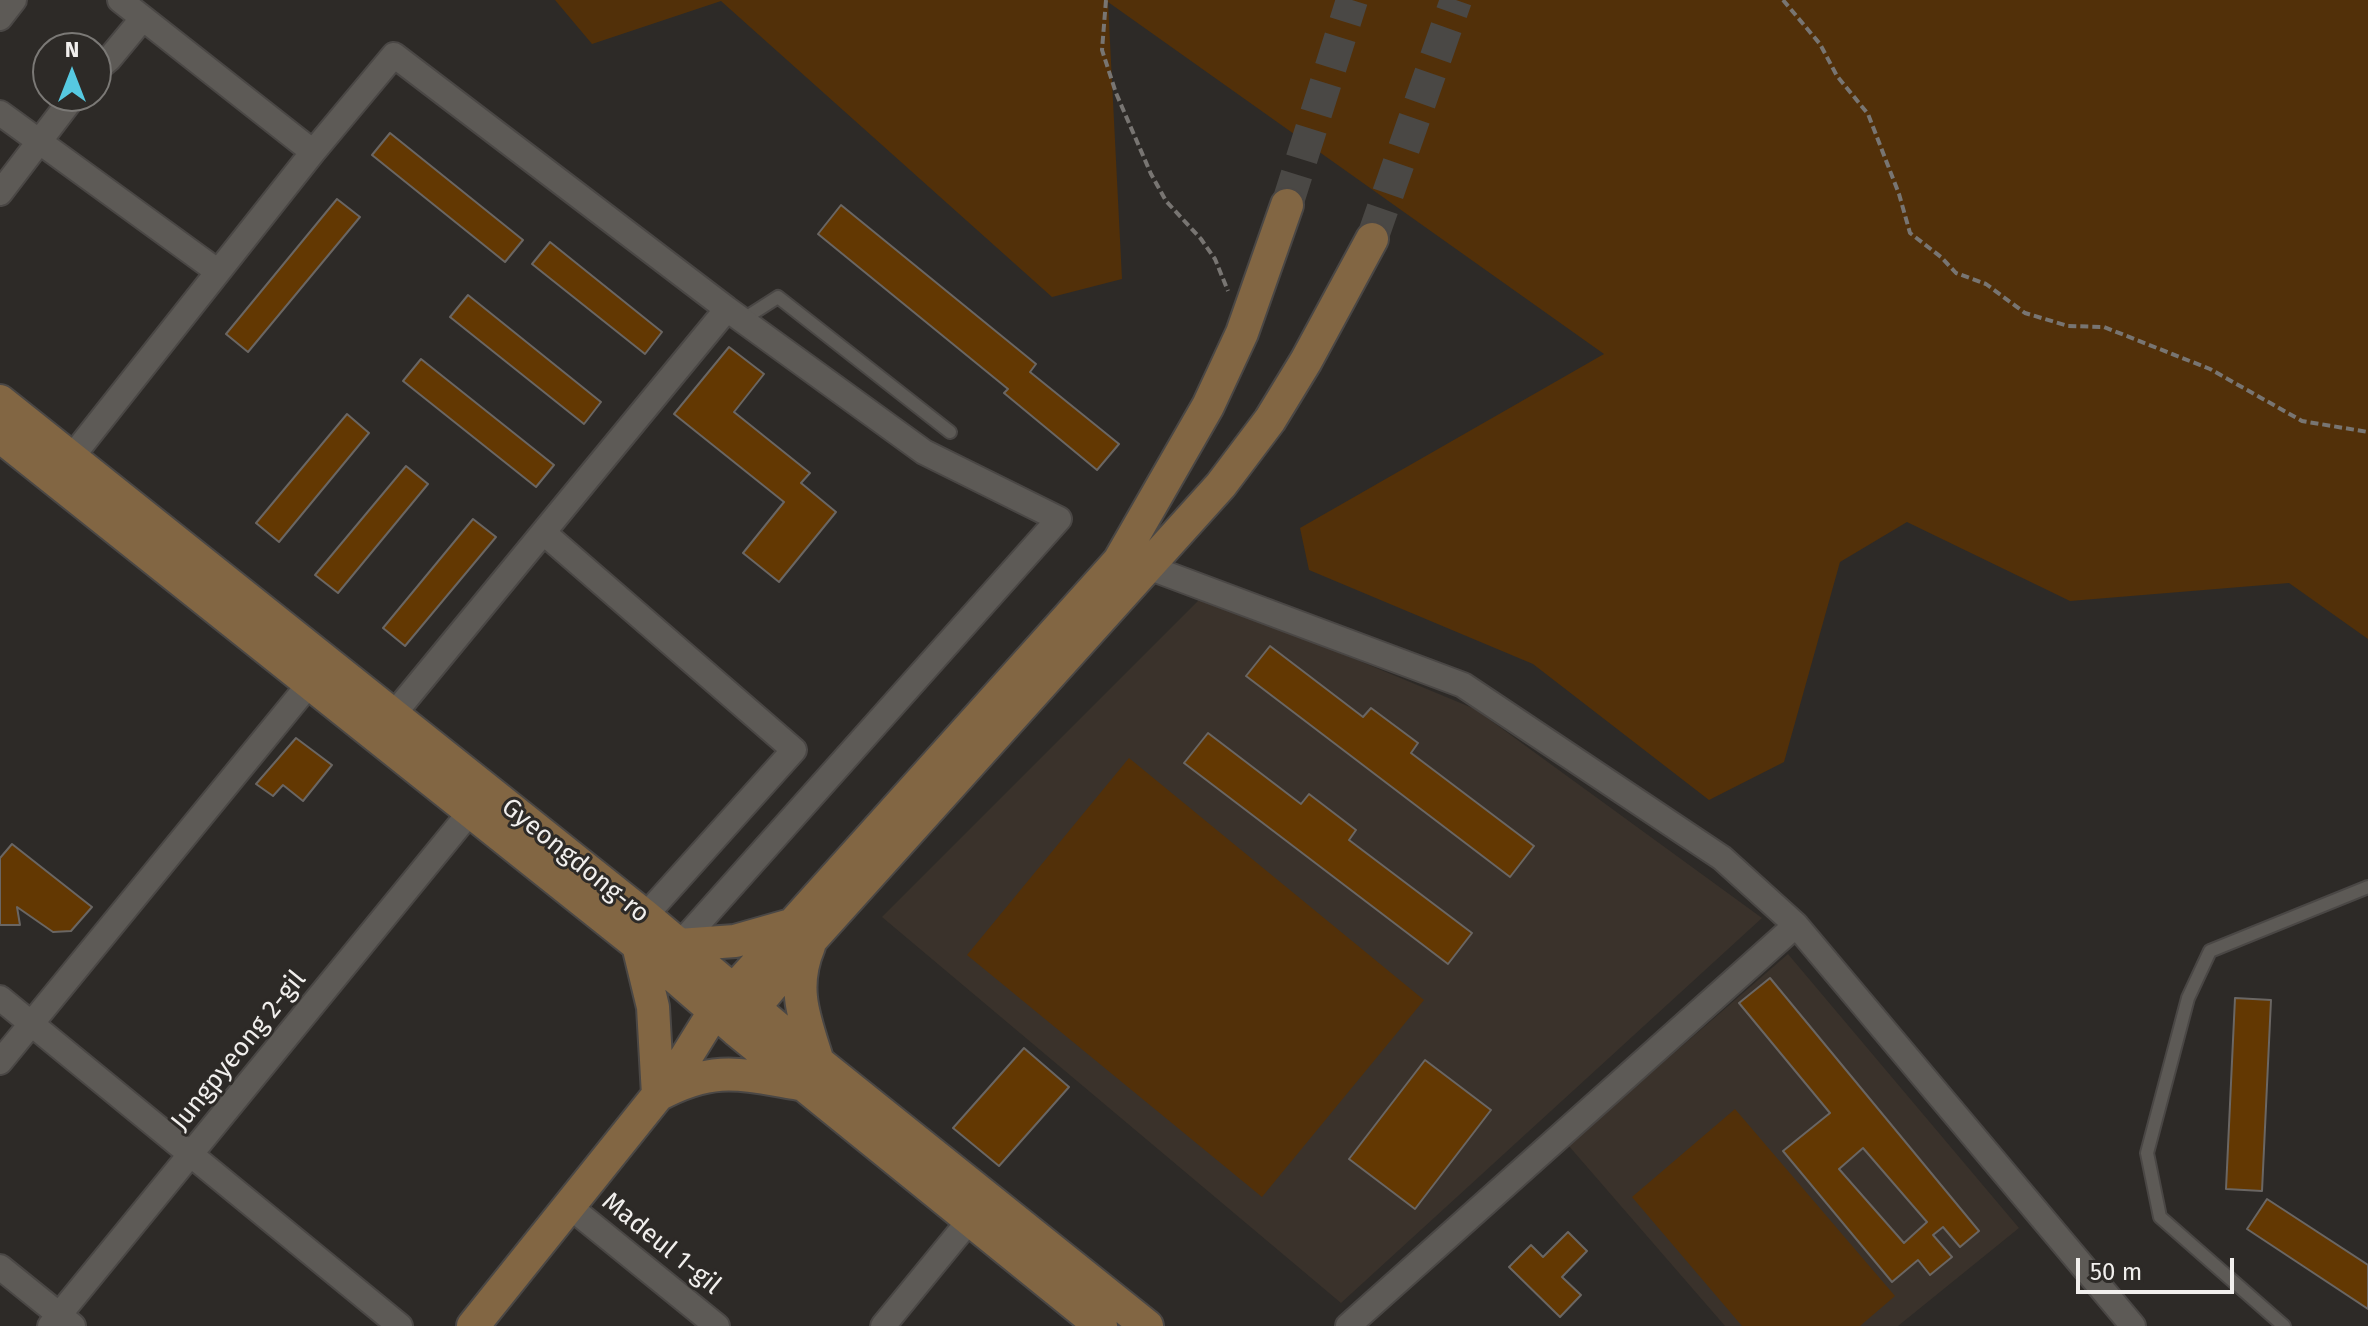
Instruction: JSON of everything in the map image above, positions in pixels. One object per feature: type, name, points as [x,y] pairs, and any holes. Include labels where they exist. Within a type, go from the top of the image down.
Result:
[{"type":"street","points":[[0,18],[14,0]]},
{"type":"street","points":[[120,0],[313,152]]},
{"type":"street","points":[[112,55],[143,18]]},
{"type":"street","points":[[71,458],[217,271],[394,55],[734,315],[924,452],[1059,519],[679,945]]},
{"type":"street","points":[[0,193],[62,112]]},
{"type":"street","points":[[0,113],[217,271]]},
{"type":"street","points":[[1133,564],[1168,479],[1214,395],[1242,333],[1287,205]]},
{"type":"street","points":[[473,1326],[668,1082],[1133,564],[1221,485],[1270,420],[1372,239]]},
{"type":"street","points":[[393,715],[544,533],[734,315]]},
{"type":"street","name":"Gyeongdong-ro","points":[[0,401],[393,715],[810,1073],[1147,1326]]},
{"type":"street","name":"Gyeongdong-ro","points":[[0,436],[471,811],[641,931],[679,945],[734,1010]]},
{"type":"street","points":[[544,533],[794,750],[641,931],[668,1082]]},
{"type":"street","points":[[1133,564],[1463,685],[1722,858],[1796,925],[2133,1326]]},
{"type":"street","points":[[0,1062],[311,682]]},
{"type":"street","name":"Jungpyeong 2-gil","points":[[61,1322],[190,1154],[471,811]]},
{"type":"street","points":[[1348,1326],[1796,925]]},
{"type":"street","points":[[679,945],[801,933]]},
{"type":"street","points":[[668,1082],[681,1083],[709,1074],[810,1073],[799,991],[801,933]]},
{"type":"street","points":[[0,998],[400,1326]]},
{"type":"street","name":"Gyeongdong-ro","points":[[810,1073],[969,1221],[1101,1326]]},
{"type":"street","name":"Madeul 1-gil","points":[[569,1206],[717,1326]]},
{"type":"street","points":[[883,1326],[969,1221]]},
{"type":"street","points":[[0,1267],[61,1322]]},
{"type":"lane","points":[[734,315],[778,297],[950,432]]},
{"type":"lane","points":[[2284,1326],[2160,1217],[2147,1153],[2188,998],[2210,951],[2368,887]]},
{"type":"path","points":[[1106,0],[1102,50],[1116,93],[1166,201],[1215,259],[1229,288],[1227,301]]},
{"type":"path","points":[[1783,0],[1820,44],[1837,76],[1868,114],[1899,194],[1910,233],[1956,273],[1986,284],[2025,313],[2068,326],[2104,327],[2142,345],[2210,369],[2302,421],[2368,432]]},
{"type":"shaded area","points":[[555,0],[2368,0],[2368,639],[2289,583],[2070,601],[1907,522],[1840,562],[1784,762],[1709,800],[1533,664],[1309,570],[1300,528],[1604,354],[1108,2],[1122,279],[1052,297],[721,1],[592,44]]},
{"type":"shaded area","points":[[1203,596],[1475,709],[1762,918],[1341,1303],[882,917]]},
{"type":"shaded area","points":[[1129,758],[1424,1000],[1262,1197],[967,955]]},
{"type":"shaded area","points":[[1788,954],[2019,1228],[1898,1326],[1725,1326],[1568,1145]]},
{"type":"shaded area","points":[[1735,1109],[1895,1296],[1860,1326],[1742,1326],[1632,1197]]},
{"type":"building","points":[[390,133],[523,240],[505,262],[372,155]]},
{"type":"building","points":[[337,199],[360,217],[248,352],[226,334]]},
{"type":"building","points":[[841,205],[1036,364],[1030,372],[1119,444],[1097,470],[1004,393],[1008,389],[818,234]]},
{"type":"building","points":[[550,242],[662,332],[645,354],[532,264]]},
{"type":"building","points":[[468,295],[601,402],[584,424],[450,317]]},
{"type":"building","points":[[729,347],[764,374],[734,412],[810,473],[801,483],[836,512],[779,582],[743,553],[784,502],[674,414]]},
{"type":"building","points":[[421,359],[554,465],[536,487],[403,381]]},
{"type":"building","points":[[347,414],[369,433],[279,542],[256,523]]},
{"type":"building","points":[[406,466],[428,484],[338,593],[315,575]]},
{"type":"building","points":[[473,519],[496,537],[405,646],[383,628]]},
{"type":"building","points":[[1270,646],[1363,717],[1371,708],[1418,743],[1411,753],[1534,846],[1510,877],[1246,676]]},
{"type":"building","points":[[1208,733],[1301,804],[1309,794],[1356,830],[1349,840],[1472,933],[1448,964],[1184,763]]},
{"type":"building","points":[[296,738],[332,765],[303,801],[283,785],[273,796],[256,784]]},
{"type":"building","points":[[12,844],[92,907],[71,931],[53,932],[17,907],[20,925],[0,925],[0,858]]},
{"type":"building","points":[[1770,978],[1979,1231],[1960,1247],[1943,1227],[1933,1235],[1952,1257],[1930,1275],[1918,1260],[1892,1282],[1783,1151],[1830,1113],[1739,1003]],"holes":[[[1863,1148],[1927,1222],[1904,1243],[1839,1169]]]},
{"type":"building","points":[[2235,998],[2271,1000],[2262,1191],[2226,1189]]},
{"type":"building","points":[[1024,1048],[1069,1087],[999,1166],[953,1128]]},
{"type":"building","points":[[1425,1060],[1491,1110],[1415,1209],[1349,1159]]},
{"type":"building","points":[[2267,1199],[2368,1265],[2368,1309],[2247,1229]]},
{"type":"building","points":[[1568,1232],[1587,1251],[1562,1277],[1581,1295],[1560,1317],[1509,1267],[1531,1245],[1543,1257]]},
{"type":"tunnel","points":[[1287,205],[1352,0]]},
{"type":"tunnel","points":[[1372,239],[1456,0]]}]
